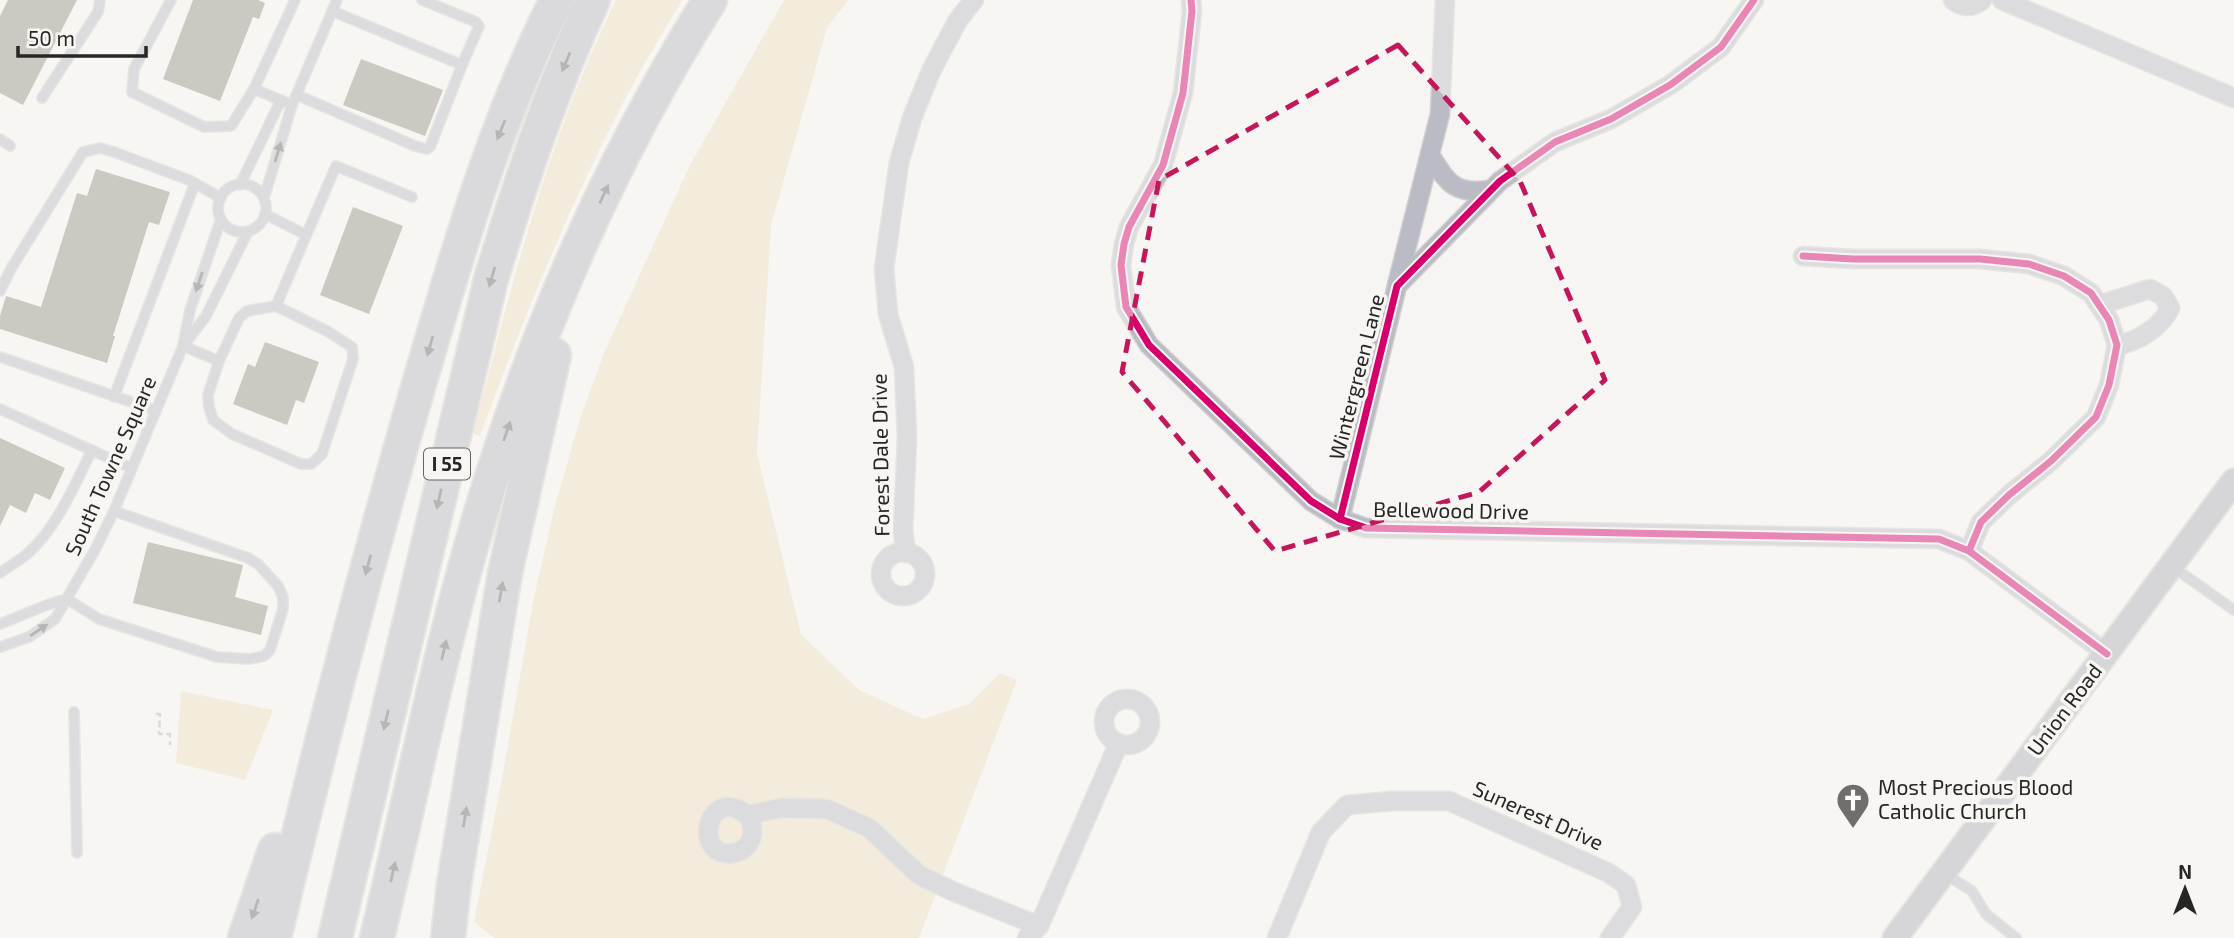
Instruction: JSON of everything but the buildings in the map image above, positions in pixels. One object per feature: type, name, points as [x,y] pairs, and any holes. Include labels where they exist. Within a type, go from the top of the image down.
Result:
[{"type":"highway","points":[[274,938],[342,660],[398,455],[474,204],[529,62],[557,0]]},
{"type":"highway","name":"I 55","points":[[335,938],[491,279],[517,192],[549,102],[593,0]]},
{"type":"highway","name":"I 55","points":[[377,938],[452,619],[505,437],[575,256],[656,93],[710,0]]},
{"type":"highway","points":[[449,938],[454,884],[505,573],[575,256]]},
{"type":"highway","points":[[245,938],[342,660]]},
{"type":"highway","points":[[437,938],[454,884]]},
{"type":"main road","name":"Union Road","points":[[1895,938],[2234,481]]},
{"type":"street","name":"Forest Dale Drive","points":[[906,553],[903,530],[907,438],[904,367],[888,314],[884,268],[899,163],[912,118],[931,71],[958,20],[974,0]]},
{"type":"street","name":"Bellewood Drive","points":[[1191,0],[1183,93],[1170,141],[1163,165],[1129,228],[1124,244],[1121,265],[1126,307],[1149,345],[1311,501],[1340,519],[1366,528],[1916,538],[1953,543],[1969,551],[2107,654]]},
{"type":"street","points":[[1397,286],[1440,114],[1445,0]]},
{"type":"street","name":"Wintergreen Lane","points":[[1340,519],[1397,286],[1500,181],[1555,142],[1611,119],[1670,85],[1721,47],[1754,0]]},
{"type":"street","points":[[1953,0],[1966,6],[1973,6],[1982,0]]},
{"type":"street","points":[[2001,0],[2234,98]]},
{"type":"street","points":[[1430,155],[1445,177],[1461,191],[1490,190]]},
{"type":"street","points":[[1803,256],[1853,259],[1980,259],[2029,264],[2064,276],[2091,293],[2109,320],[2117,345],[2109,385],[2096,417],[2051,461],[1981,522],[1969,551]]},
{"type":"street","points":[[2099,305],[2150,289],[2163,296],[2170,308],[2164,321],[2126,344],[2117,345]]},
{"type":"street","points":[[747,815],[780,808],[827,810],[869,828],[919,875],[1033,932],[1118,745]]},
{"type":"street","name":"Sunerest Drive","points":[[1277,938],[1321,832],[1347,805],[1392,801],[1449,801],[1609,873],[1626,885],[1632,907],[1610,938]]},
{"type":"lane","points":[[42,98],[98,12],[100,0]]},
{"type":"lane","points":[[171,0],[134,69],[132,92],[204,127],[231,126],[254,89],[295,0]]},
{"type":"lane","points":[[306,235],[265,214],[264,198],[292,105],[337,0]]},
{"type":"lane","points":[[297,94],[415,146],[427,149],[430,147],[478,26],[476,22],[422,0]]},
{"type":"lane","points":[[332,11],[462,65]]},
{"type":"lane","points":[[254,89],[292,105]]},
{"type":"lane","points":[[240,185],[281,100]]},
{"type":"lane","points":[[0,139],[10,146]]},
{"type":"lane","points":[[0,291],[83,152],[100,148],[107,150],[195,183],[221,198],[232,186],[240,185],[253,186],[264,198]]},
{"type":"lane","points":[[276,306],[336,166],[412,197]]},
{"type":"lane","points":[[114,397],[195,183]]},
{"type":"lane","name":"South Towne Square","points":[[183,346],[190,310],[221,219],[221,198]]},
{"type":"lane","name":"South Towne Square","points":[[0,647],[29,637],[55,619],[67,600],[114,511],[183,346],[205,316],[248,231],[262,222],[265,214]]},
{"type":"lane","points":[[221,219],[233,230],[248,231]]},
{"type":"lane","points":[[276,306],[327,331],[352,347],[353,359],[322,454],[311,464],[301,464],[232,434],[214,420],[209,407],[208,395],[219,361],[239,318],[247,311],[276,306]]},
{"type":"lane","points":[[183,346],[219,361]]},
{"type":"lane","points":[[0,357],[155,410]]},
{"type":"lane","points":[[0,409],[131,468]]},
{"type":"lane","points":[[0,573],[29,553],[53,522],[66,503],[92,450]]},
{"type":"lane","points":[[0,624],[19,618],[41,605],[67,600],[99,619],[217,657],[250,659],[264,656],[271,650],[283,608],[283,597],[278,586],[258,564],[248,558],[114,511]]},
{"type":"lane","points":[[2171,566],[2234,610]]},
{"type":"lane","points":[[74,712],[77,853]]},
{"type":"lane","points":[[1943,874],[1972,891],[1986,914],[2016,938]]},
{"type":"path","points":[[156,713],[160,714],[159,734],[170,734],[170,745]]},
{"type":"highlighted area","points":[[1398,45],[1520,181],[1605,380],[1479,492],[1275,551],[1122,372],[1159,180]]},
{"type":"shaded area","points":[[616,0],[682,0],[635,80],[601,147],[545,269],[480,436],[473,434],[533,213],[570,105]]},
{"type":"shaded area","points":[[784,0],[848,0],[827,28],[771,225],[757,453],[801,634],[859,690],[923,719],[969,704],[1000,673],[1017,680],[919,938],[494,938],[474,922],[534,597],[555,506],[580,419],[604,353],[689,167]]},
{"type":"shaded area","points":[[181,691],[273,710],[245,780],[176,763]]},
{"type":"cycle path","points":[[1191,0],[1183,93],[1163,165],[1129,227],[1124,244],[1121,265],[1126,307],[1149,345],[1311,501],[1340,519],[1366,528],[1939,539],[1969,551],[2107,654]]},
{"type":"cycle path","points":[[1340,519],[1397,286],[1500,181],[1555,142],[1611,119],[1670,85],[1721,47],[1754,0]]},
{"type":"cycle path","points":[[1803,256],[1853,259],[1980,259],[2029,264],[2064,276],[2091,293],[2109,320],[2117,345],[2109,385],[2096,417],[2051,461],[1981,522],[1969,551]]},
{"type":"place","name":"Most Precious Blood Catholic Church","points":[[1853,830]]}]
